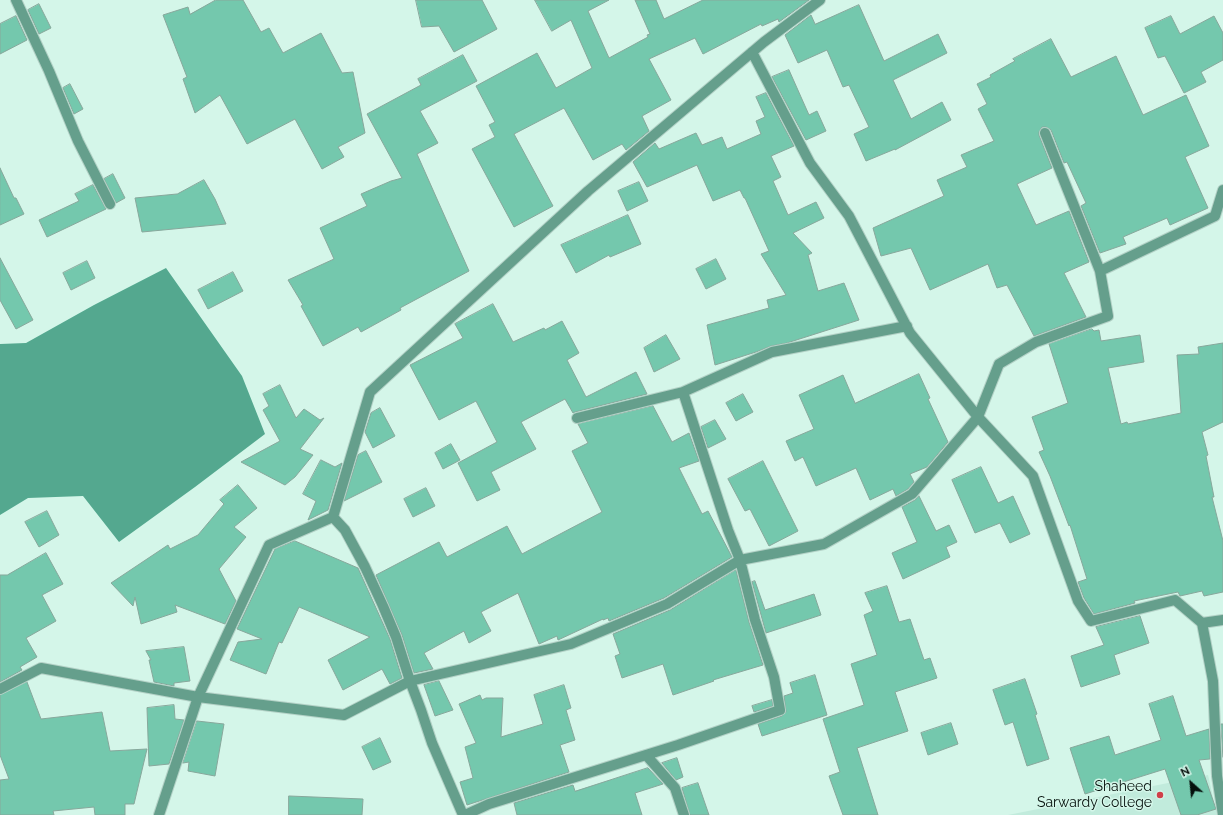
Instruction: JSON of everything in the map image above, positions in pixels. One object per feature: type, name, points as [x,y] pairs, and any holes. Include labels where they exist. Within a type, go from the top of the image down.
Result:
[{"type":"street","points":[[16,0],[49,71],[78,141],[110,204]]},
{"type":"street","points":[[159,815],[198,697],[269,545],[333,517],[370,392],[588,191],[752,52],[820,0]]},
{"type":"street","points":[[752,52],[810,163],[849,216],[910,333],[978,417],[1033,476],[1078,600],[1092,621],[1175,600],[1202,623],[1213,681],[1217,776],[1223,815]]},
{"type":"street","points":[[0,689],[41,668],[198,697],[344,715],[410,681],[571,644],[667,604],[740,560],[824,544],[912,494],[978,417],[999,364],[1036,342],[1108,316],[1100,271],[1044,133]]},
{"type":"street","points":[[1100,271],[1215,216],[1223,190]]},
{"type":"street","points":[[578,418],[683,392],[772,352],[907,326]]},
{"type":"street","points":[[333,517],[345,530],[374,586],[396,637],[432,743],[464,815],[489,804],[646,755],[780,710],[774,677],[755,620],[740,560],[728,530],[683,392]]},
{"type":"street","points":[[1202,623],[1223,620]]},
{"type":"street","points":[[646,755],[675,788],[684,815]]},
{"type":"shaded area","points":[[166,268],[242,376],[265,434],[119,542],[83,496],[28,498],[0,515],[0,344],[26,343],[94,305]]},
{"type":"shaded area","name":"Shaheed Sarwardy College","points":[[1208,775],[1217,815],[1008,815]]},
{"type":"building","points":[[216,0],[243,0],[261,32],[269,28],[283,53],[321,33],[342,73],[353,72],[365,133],[338,147],[344,157],[322,169],[295,119],[247,144],[220,95],[195,113],[183,79],[187,77],[163,15],[188,7],[190,14]]},
{"type":"building","points":[[416,0],[482,0],[497,29],[454,52],[439,26],[422,27]]},
{"type":"building","points":[[535,0],[609,0],[588,11],[609,58],[648,37],[647,35],[650,34],[635,0],[656,0],[664,19],[703,0],[809,0],[779,22],[778,19],[762,26],[761,24],[703,54],[695,38],[649,59],[671,100],[642,116],[649,131],[626,150],[622,144],[593,160],[564,108],[514,134],[553,206],[514,227],[472,149],[495,137],[489,125],[495,122],[476,86],[537,53],[556,88],[592,68],[571,20],[552,31]]},
{"type":"building","points":[[39,4],[51,28],[39,34],[28,10]]},
{"type":"building","points":[[859,5],[884,61],[938,34],[947,53],[893,80],[911,119],[942,102],[951,120],[895,150],[866,161],[854,134],[869,127],[849,85],[843,87],[827,50],[798,63],[785,35],[811,15],[815,24]]},
{"type":"building","points":[[16,16],[27,40],[0,54],[0,24]]},
{"type":"building","points":[[1171,16],[1180,34],[1214,16],[1223,33],[1223,60],[1201,72],[1206,82],[1184,93],[1165,56],[1158,58],[1145,28]]},
{"type":"building","points":[[1051,39],[1071,77],[1116,56],[1143,115],[1186,95],[1209,146],[1185,157],[1208,208],[1170,225],[1167,218],[1123,237],[1126,244],[1100,253],[1081,206],[1086,203],[1067,162],[1064,163],[1051,130],[1046,127],[1042,127],[1039,135],[1052,168],[1017,184],[1036,225],[1069,211],[1089,262],[1064,273],[1086,317],[1034,336],[1007,285],[997,288],[988,264],[930,290],[911,248],[881,256],[873,228],[944,196],[937,180],[967,167],[961,155],[994,141],[978,109],[987,104],[977,84],[991,77],[990,75],[1015,61],[1013,59]]},
{"type":"building","points":[[463,55],[477,81],[420,111],[438,143],[417,154],[469,271],[400,308],[401,310],[361,332],[358,327],[323,346],[301,306],[303,305],[288,280],[334,259],[320,228],[367,206],[361,194],[391,181],[402,178],[367,114],[421,85],[418,79]]},
{"type":"building","points":[[789,70],[809,115],[817,111],[826,131],[806,140],[772,77]]},
{"type":"building","points":[[70,84],[83,109],[74,114],[63,88]]},
{"type":"building","points":[[766,93],[794,146],[771,156],[781,177],[773,181],[788,215],[816,202],[824,218],[793,233],[812,253],[808,255],[818,291],[844,283],[859,320],[787,343],[771,346],[715,365],[707,325],[769,308],[767,300],[786,295],[761,254],[769,251],[740,190],[713,201],[697,165],[647,187],[633,162],[655,143],[659,149],[696,133],[702,145],[722,137],[727,149],[761,134],[756,121],[765,117],[756,97]]},
{"type":"building","points":[[0,168],[14,198],[16,198],[24,214],[0,225]]},
{"type":"building","points":[[113,174],[125,198],[116,203],[104,179]]},
{"type":"building","points":[[204,180],[215,199],[226,224],[142,232],[135,198],[177,194]]},
{"type":"building","points":[[639,182],[648,201],[627,211],[618,191]]},
{"type":"building","points":[[93,185],[106,209],[47,237],[39,220],[79,201],[75,194]]},
{"type":"building","points":[[628,215],[641,244],[610,257],[609,255],[576,273],[561,245]]},
{"type":"building","points":[[0,258],[33,320],[16,329],[0,300]]},
{"type":"building","points":[[716,259],[726,279],[706,289],[696,269]]},
{"type":"building","points":[[87,261],[95,278],[71,290],[63,273]]},
{"type":"building","points":[[233,272],[243,291],[208,309],[198,290]]},
{"type":"building","points":[[493,304],[513,342],[544,328],[545,330],[562,321],[579,353],[567,360],[586,397],[636,372],[647,394],[573,413],[565,399],[521,422],[536,449],[491,472],[500,490],[477,501],[458,463],[497,442],[476,401],[439,420],[410,365],[463,338],[455,324]]},
{"type":"building","points":[[1092,329],[1094,331],[1099,330],[1101,341],[1140,335],[1144,362],[1108,368],[1121,424],[1127,422],[1128,424],[1181,413],[1177,355],[1199,354],[1198,347],[1223,343],[1223,422],[1202,432],[1208,455],[1206,456],[1214,497],[1212,497],[1223,541],[1223,592],[1204,596],[1202,591],[1180,596],[1178,592],[1134,601],[1135,603],[1094,614],[1084,598],[1078,582],[1087,579],[1070,525],[1069,526],[1039,452],[1044,450],[1032,417],[1068,403],[1049,344]]},
{"type":"building","points":[[666,335],[680,359],[654,372],[644,348]]},
{"type":"building","points":[[919,374],[930,398],[928,399],[948,442],[927,467],[910,474],[914,482],[908,489],[896,496],[893,489],[870,500],[856,468],[816,486],[803,457],[795,461],[786,441],[814,429],[799,395],[843,375],[855,403]]},
{"type":"building","points":[[280,385],[296,418],[304,409],[320,420],[324,418],[300,449],[313,455],[295,477],[285,485],[241,462],[280,441],[263,410],[269,406],[263,394]]},
{"type":"building","points":[[743,394],[753,412],[736,421],[726,403]]},
{"type":"building","points":[[653,406],[672,442],[689,433],[699,461],[679,468],[702,514],[708,511],[732,557],[664,598],[609,621],[608,618],[603,619],[558,640],[557,636],[539,644],[518,593],[481,612],[491,631],[469,643],[464,631],[424,653],[433,669],[414,673],[402,635],[376,575],[439,542],[447,557],[507,526],[522,554],[602,512],[572,451],[588,443],[578,424]]},
{"type":"building","points":[[380,408],[395,436],[373,448],[365,432],[371,413]]},
{"type":"building","points":[[715,420],[726,439],[708,448],[701,427]]},
{"type":"building","points":[[451,444],[460,460],[443,469],[435,453]]},
{"type":"building","points":[[366,451],[382,482],[344,501],[358,455]]},
{"type":"building","points":[[321,460],[335,467],[342,463],[328,510],[308,520],[316,501],[303,494]]},
{"type":"building","points":[[763,461],[798,531],[769,546],[750,509],[745,511],[728,479]]},
{"type":"building","points":[[981,467],[998,503],[1013,496],[1030,534],[1010,543],[1000,523],[975,533],[952,480]]},
{"type":"building","points":[[238,485],[257,508],[234,527],[246,537],[219,569],[236,601],[225,624],[175,605],[177,612],[141,624],[135,597],[133,606],[111,583],[168,545],[170,549],[198,535],[224,504],[220,500]]},
{"type":"building","points":[[426,488],[435,506],[413,517],[404,499]]},
{"type":"building","points":[[919,496],[936,531],[949,525],[957,542],[946,547],[950,557],[903,579],[892,553],[917,542],[902,507]]},
{"type":"building","points":[[47,511],[59,535],[39,547],[25,522]]},
{"type":"building","points":[[295,541],[358,568],[390,639],[402,678],[390,684],[382,669],[343,690],[328,660],[370,637],[299,607],[282,643],[279,642],[266,674],[230,660],[238,642],[262,639],[237,629],[275,549]]},
{"type":"building","points":[[46,553],[63,584],[42,595],[56,621],[26,638],[37,657],[20,667],[22,670],[0,682],[0,575],[7,575]]},
{"type":"building","points":[[736,570],[749,622],[763,665],[713,680],[714,681],[673,695],[663,664],[622,678],[615,656],[620,654],[613,634],[670,610]]},
{"type":"building","points":[[755,581],[765,610],[814,594],[821,615],[766,633],[752,582]]},
{"type":"building","points":[[887,586],[899,622],[910,619],[924,660],[930,658],[937,678],[895,692],[908,731],[857,748],[878,815],[843,815],[829,776],[840,772],[823,719],[864,705],[851,664],[877,655],[864,615],[873,611],[865,593]]},
{"type":"building","points":[[1140,616],[1149,643],[1114,655],[1120,674],[1081,687],[1071,656],[1104,645],[1096,627]]},
{"type":"building","points":[[184,647],[190,681],[174,683],[174,686],[154,682],[149,660],[151,660],[146,651]]},
{"type":"building","points":[[815,675],[827,715],[762,736],[758,724],[782,716],[786,712],[784,696],[793,693],[790,683]]},
{"type":"building","points":[[1025,679],[1037,714],[1035,715],[1049,759],[1027,766],[1013,722],[1005,725],[993,690]]},
{"type":"building","points":[[439,681],[453,710],[435,716],[424,685]]},
{"type":"building","points":[[27,682],[41,719],[102,712],[110,751],[147,749],[134,804],[125,804],[125,815],[95,815],[94,807],[53,811],[54,815],[0,815],[0,780],[9,779],[0,755],[0,695]]},
{"type":"building","points":[[564,685],[571,708],[566,710],[575,740],[560,745],[569,772],[467,805],[460,782],[473,778],[465,747],[476,743],[459,704],[480,695],[482,700],[486,698],[503,698],[501,737],[543,724],[534,695]]},
{"type":"building","points":[[1173,696],[1186,736],[1209,729],[1210,759],[1199,760],[1216,809],[1197,815],[1181,815],[1165,769],[1085,794],[1070,748],[1109,736],[1115,755],[1161,740],[1149,704]]},
{"type":"building","points":[[772,700],[773,706],[754,712],[752,706]]},
{"type":"building","points":[[174,705],[175,719],[184,720],[169,764],[149,766],[147,708]]},
{"type":"building","points":[[197,721],[224,724],[215,776],[188,771],[189,762],[183,763]]},
{"type":"building","points":[[951,723],[958,744],[928,755],[921,733]]},
{"type":"building","points":[[1221,724],[1223,724],[1223,757]]},
{"type":"building","points":[[380,738],[391,762],[373,770],[362,747]]},
{"type":"building","points":[[677,758],[683,777],[676,780],[662,763]]},
{"type":"building","points":[[648,768],[663,784],[635,793],[642,815],[517,815],[514,803],[573,785],[575,791]]},
{"type":"building","points":[[698,783],[709,815],[690,815],[682,788]]},
{"type":"building","points":[[289,796],[363,799],[362,815],[289,815]]},
{"type":"place","name":"Shaheed Sarwardy College","points":[[1160,795]]}]
